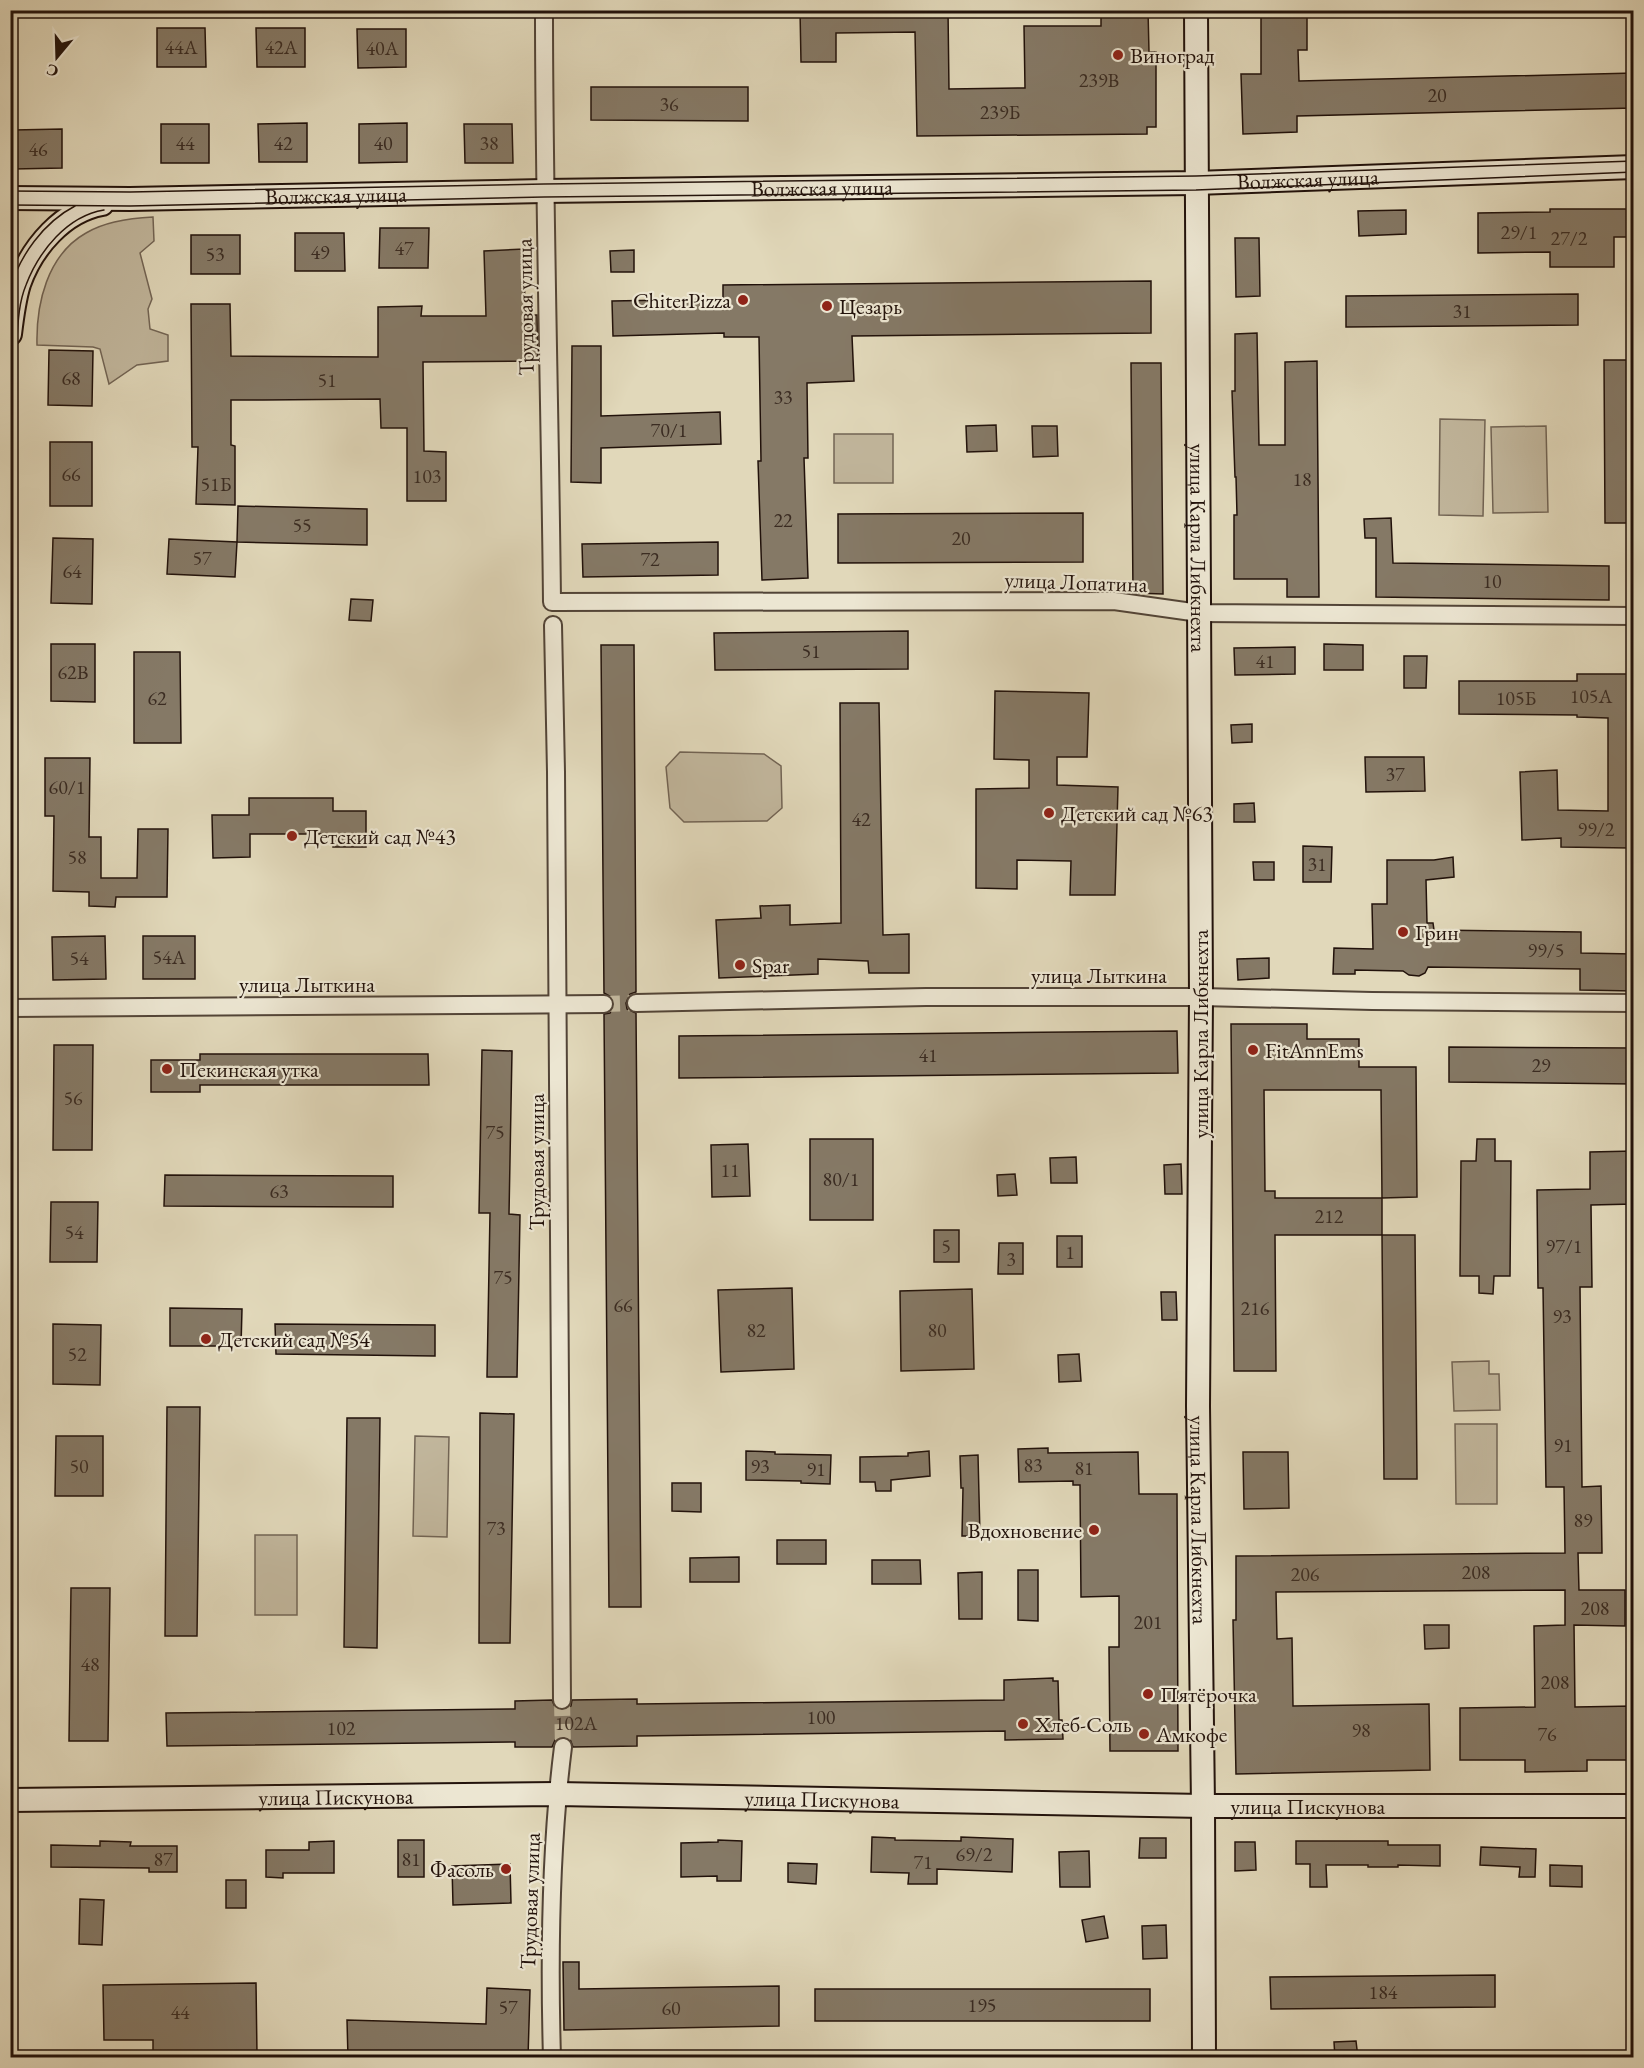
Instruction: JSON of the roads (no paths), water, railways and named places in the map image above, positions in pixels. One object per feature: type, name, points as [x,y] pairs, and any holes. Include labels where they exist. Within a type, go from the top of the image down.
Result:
[{"type":"street","name":"Трудовая улица","points":[[544,10],[544,191],[549,305],[552,602]]},
{"type":"street","name":"улица Карла Либкнехта","points":[[1196,10],[1201,997],[1198,1406],[1203,1806],[1203,2058]]},
{"type":"street","name":"Волжская улица","points":[[10,198],[130,199],[1196,183],[1634,167]]},
{"type":"street","points":[[10,334],[12,310],[20,283],[30,261],[47,236],[66,218],[91,206],[130,199]]},
{"type":"street","name":"улица Лопатина","points":[[552,602],[1114,602],[1199,613],[1634,616]]},
{"type":"street","name":"Трудовая улица","points":[[553,625],[558,1004],[562,1700]]},
{"type":"street","name":"улица Лыткина","points":[[636,1003],[926,997],[1201,997],[1634,1003]]},
{"type":"street","name":"улица Лыткина","points":[[10,1008],[604,1004]]},
{"type":"street","name":"Трудовая улица","points":[[552,2058],[550,1978],[557,1794],[563,1747]]},
{"type":"street","name":"улица Пискунова","points":[[10,1800],[557,1794],[1203,1806],[1634,1806]]},
{"type":"tunnel","points":[[604,1004],[636,1003]]},
{"type":"tunnel","points":[[562,1700],[563,1747]]},
{"type":"tram line","points":[[10,191],[130,192],[1196,176],[1634,161]]},
{"type":"tram line","points":[[10,205],[130,206],[544,197],[1196,190],[1634,172]]},
{"type":"tram line","points":[[10,290],[14,277],[34,241],[53,221],[75,206]]},
{"type":"tram line","points":[[10,1520],[18,325],[24,291],[38,260],[66,227],[78,219],[104,210]]},
{"type":"tram line","points":[[10,1905],[14,2058]]},
{"type":"place","name":"Виноград","points":[[1118,55]]},
{"type":"place","name":"ChiterPizza","points":[[743,300]]},
{"type":"place","name":"Цезарь","points":[[827,306]]},
{"type":"place","name":"Детский сад №63","points":[[1049,813]]},
{"type":"place","name":"Детский сад №43","points":[[292,836]]},
{"type":"place","name":"Грин","points":[[1403,932]]},
{"type":"place","name":"Spar","points":[[740,965]]},
{"type":"place","name":"FitAnnEms","points":[[1253,1050]]},
{"type":"place","name":"Пекинская утка","points":[[167,1069]]},
{"type":"place","name":"Детский сад №54","points":[[206,1339]]},
{"type":"place","name":"Вдохновение","points":[[1094,1530]]},
{"type":"place","name":"Пятёрочка","points":[[1148,1694]]},
{"type":"place","name":"Хлеб-Соль","points":[[1023,1724]]},
{"type":"place","name":"Амкофе","points":[[1144,1734]]},
{"type":"place","name":"Фасоль","points":[[506,1869]]}]
